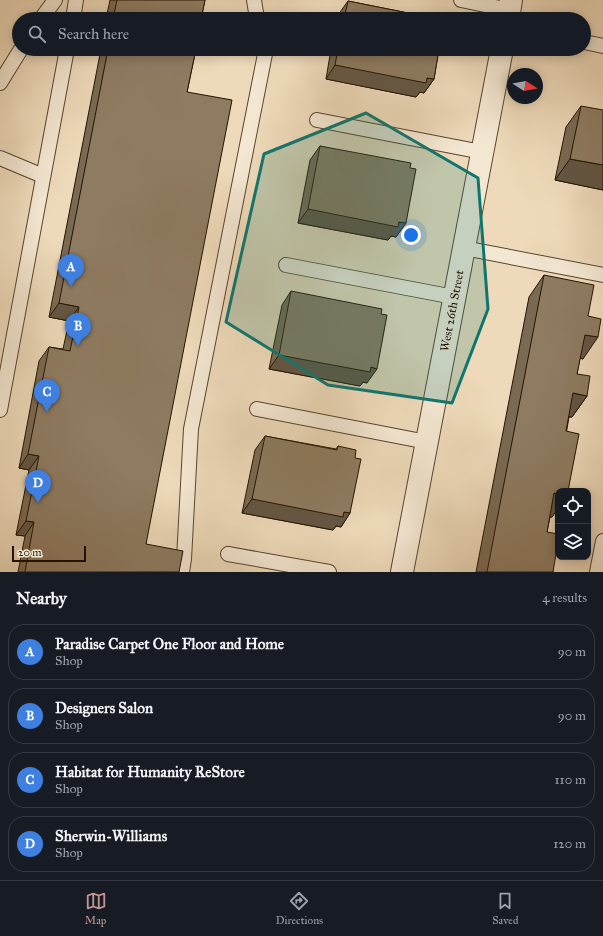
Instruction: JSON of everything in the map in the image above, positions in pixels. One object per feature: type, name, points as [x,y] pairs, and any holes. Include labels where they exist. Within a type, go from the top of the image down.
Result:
[{"type":"street","name":"West 26th Street","points":[[402,572],[501,56]]},
{"type":"lane","points":[[46,12],[55,0]]},
{"type":"lane","points":[[74,12],[76,0]]},
{"type":"lane","points":[[254,0],[256,12]]},
{"type":"lane","points":[[461,0],[509,10]]},
{"type":"lane","points":[[591,43],[603,46]]},
{"type":"lane","points":[[0,83],[17,56]]},
{"type":"lane","points":[[0,410],[66,56]]},
{"type":"lane","points":[[182,572],[191,429],[265,56]]},
{"type":"lane","points":[[317,120],[482,152]]},
{"type":"lane","points":[[0,158],[43,176]]},
{"type":"lane","points":[[464,248],[603,275]]},
{"type":"lane","points":[[286,265],[454,298]]},
{"type":"lane","points":[[257,409],[427,442]]},
{"type":"lane","points":[[597,572],[603,541]]},
{"type":"lane","points":[[228,554],[329,572]]},
{"type":"highlighted area","points":[[366,113],[478,178],[488,309],[452,403],[328,385],[226,322],[264,154]]},
{"type":"building","points":[[117,0],[205,0],[202,12],[114,12]]},
{"type":"building","points":[[348,1],[403,12],[346,12]]},
{"type":"building","points":[[107,56],[195,56],[187,92],[232,100],[146,544],[183,551],[179,572],[25,572],[34,522],[26,521],[39,456],[28,454],[49,347],[70,351],[79,307],[59,303]]},
{"type":"building","points":[[337,56],[438,56],[434,79],[427,78],[426,83],[335,65]]},
{"type":"building","points":[[581,106],[603,110],[603,165],[570,159]]},
{"type":"building","points":[[320,146],[411,163],[410,168],[416,169],[406,223],[399,222],[398,227],[308,209]]},
{"type":"building","points":[[544,275],[594,285],[588,316],[601,319],[598,337],[585,335],[577,374],[590,376],[587,396],[573,393],[566,431],[579,434],[569,488],[555,488],[554,493],[547,532],[555,533],[555,560],[553,572],[487,572]]},
{"type":"building","points":[[291,291],[382,309],[381,314],[387,315],[377,369],[371,367],[370,372],[279,355]]},
{"type":"building","points":[[265,436],[337,450],[338,446],[356,450],[355,458],[361,459],[350,513],[344,512],[343,517],[252,499]]},
{"type":"place","name":"Paradise Carpet One Floor and Home","points":[[71,287]]},
{"type":"place","name":"Designers Salon","points":[[78,346]]},
{"type":"place","name":"Habitat for Humanity ReStore","points":[[47,412]]},
{"type":"place","name":"Sherwin-Williams","points":[[38,503]]}]
